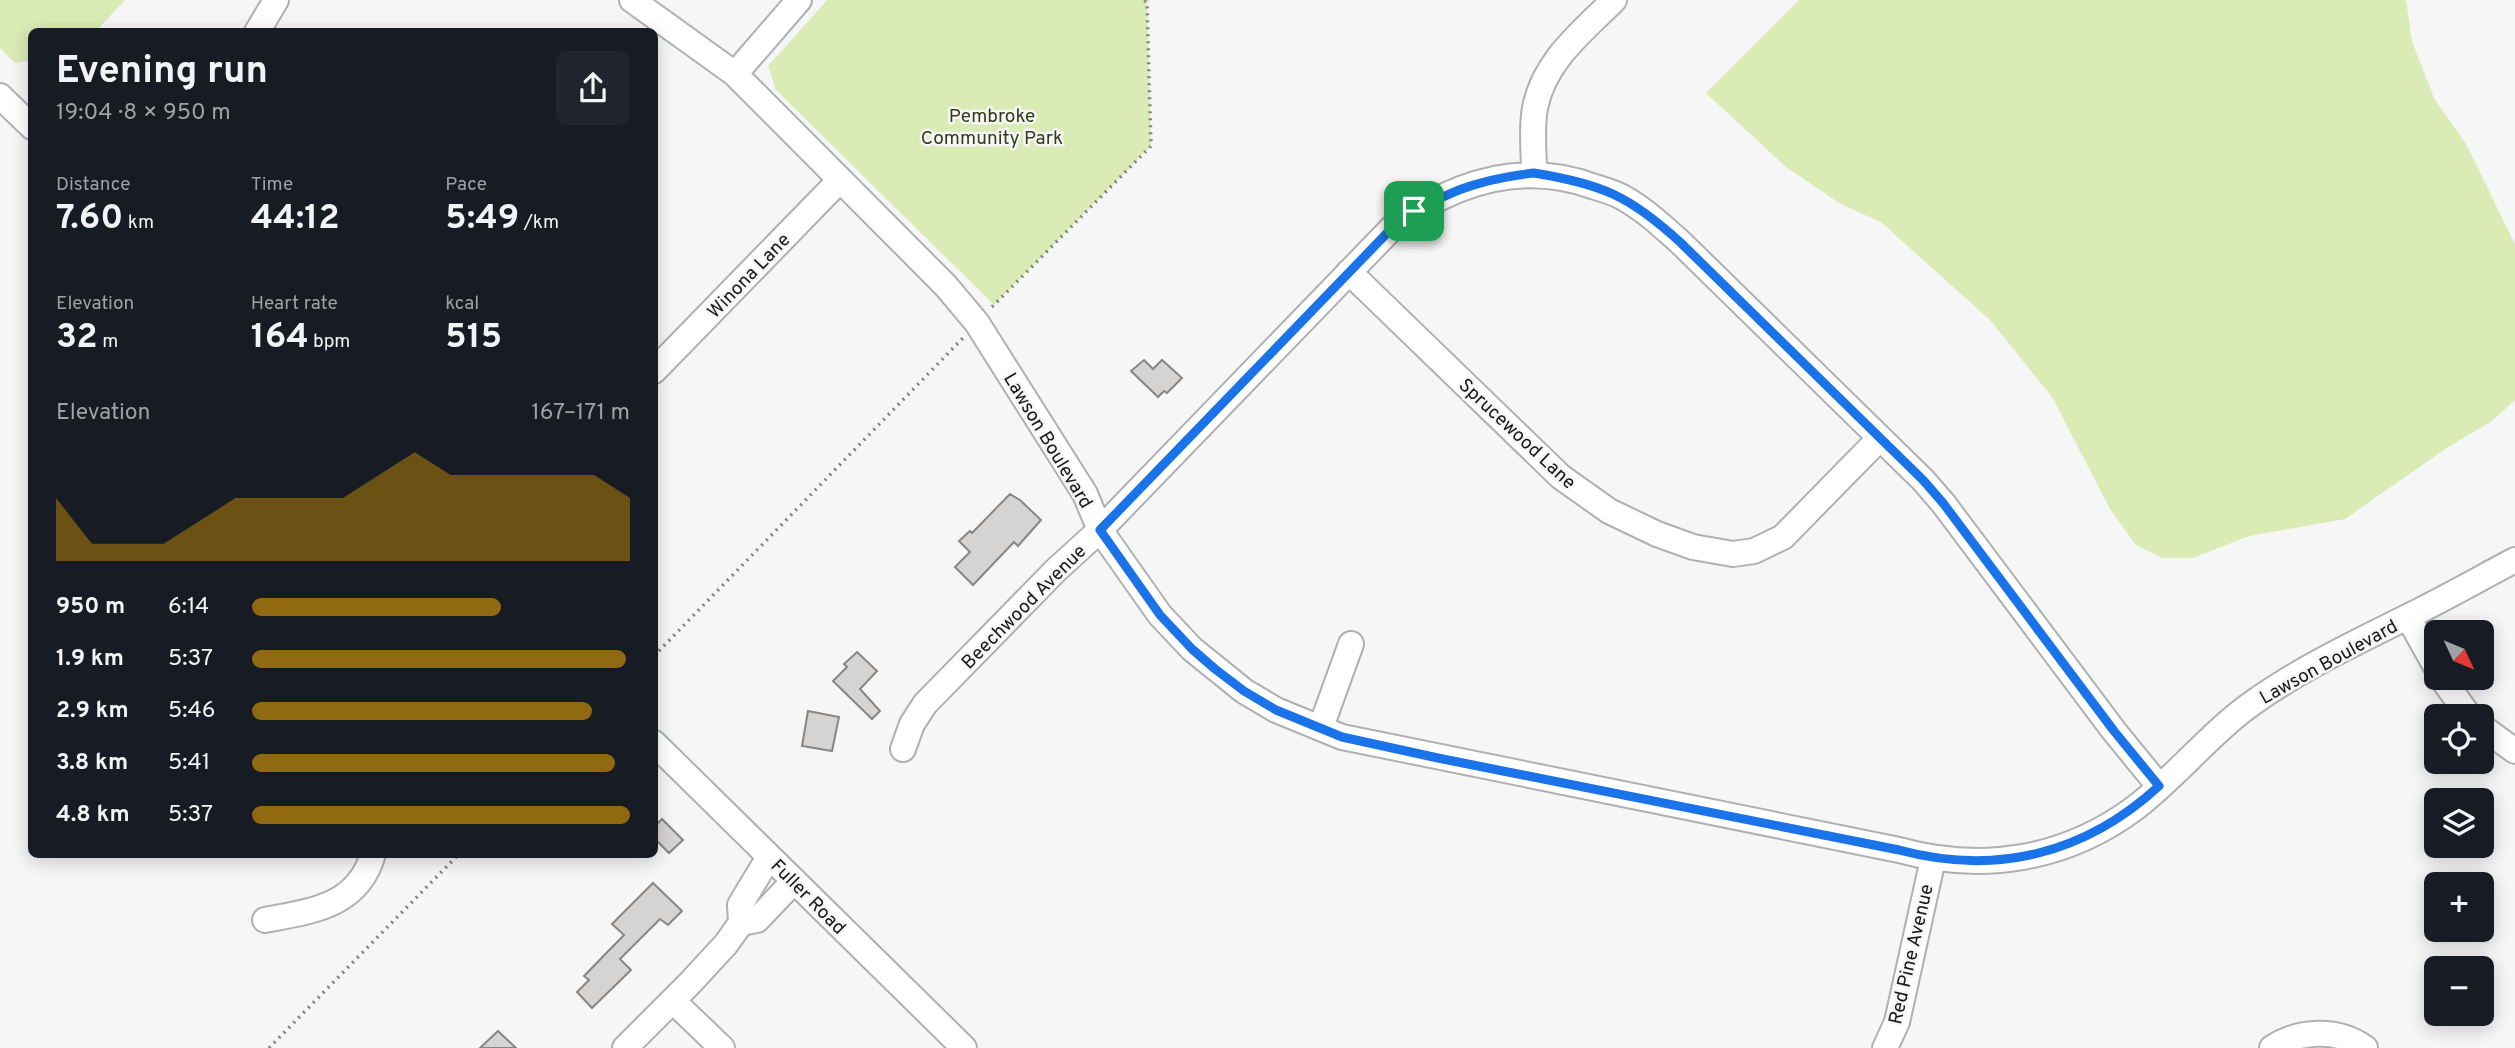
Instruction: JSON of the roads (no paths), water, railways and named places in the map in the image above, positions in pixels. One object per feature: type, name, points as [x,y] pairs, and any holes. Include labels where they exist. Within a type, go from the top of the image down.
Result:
[{"type":"street","points":[[259,28],[276,0]]},
{"type":"street","name":"Lawson Boulevard","points":[[632,0],[735,74],[928,264],[977,323],[1085,494],[1100,530],[1160,615],[1192,649],[1244,691],[1276,710],[1342,737],[1933,859],[1980,862],[2007,860],[2048,852],[2097,832],[2136,807],[2252,703],[2290,678],[2515,560]]},
{"type":"street","points":[[735,74],[799,0]]},
{"type":"street","points":[[1534,173],[1535,109],[1546,73],[1560,54],[1614,0]]},
{"type":"street","points":[[0,96],[28,123]]},
{"type":"street","name":"Beechwood Avenue","points":[[903,749],[912,724],[925,704],[1056,570],[1100,530],[1392,228],[1414,211],[1455,189],[1501,176],[1534,173],[1575,180],[1620,195],[1651,215],[1880,438],[1943,503],[2114,731],[2159,786]]},
{"type":"street","name":"Winona Lane","points":[[658,366],[840,180]]},
{"type":"street","name":"Sprucewood Lane","points":[[1349,271],[1535,455],[1561,477],[1609,511],[1657,534],[1693,547],[1733,554],[1754,551],[1783,537],[1880,438]]},
{"type":"street","points":[[2408,617],[2424,646]]},
{"type":"street","points":[[1321,727],[1351,644]]},
{"type":"street","points":[[2494,736],[2515,751]]},
{"type":"street","name":"Fuller Road","points":[[658,747],[964,1048]]},
{"type":"street","points":[[625,1048],[713,959],[741,923],[740,905],[769,857]]},
{"type":"street","points":[[264,920],[318,910],[335,902],[361,880],[371,858]]},
{"type":"street","name":"Red Pine Avenue","points":[[1885,1048],[1899,1011],[1933,859]]},
{"type":"street","points":[[741,923],[757,920],[794,881]]},
{"type":"street","points":[[673,1001],[722,1048]]},
{"type":"street","points":[[2272,1048],[2295,1037],[2314,1033],[2346,1038],[2365,1048]]},
{"type":"park label","name":"Pembroke Community Park","points":[[992,126]]}]
